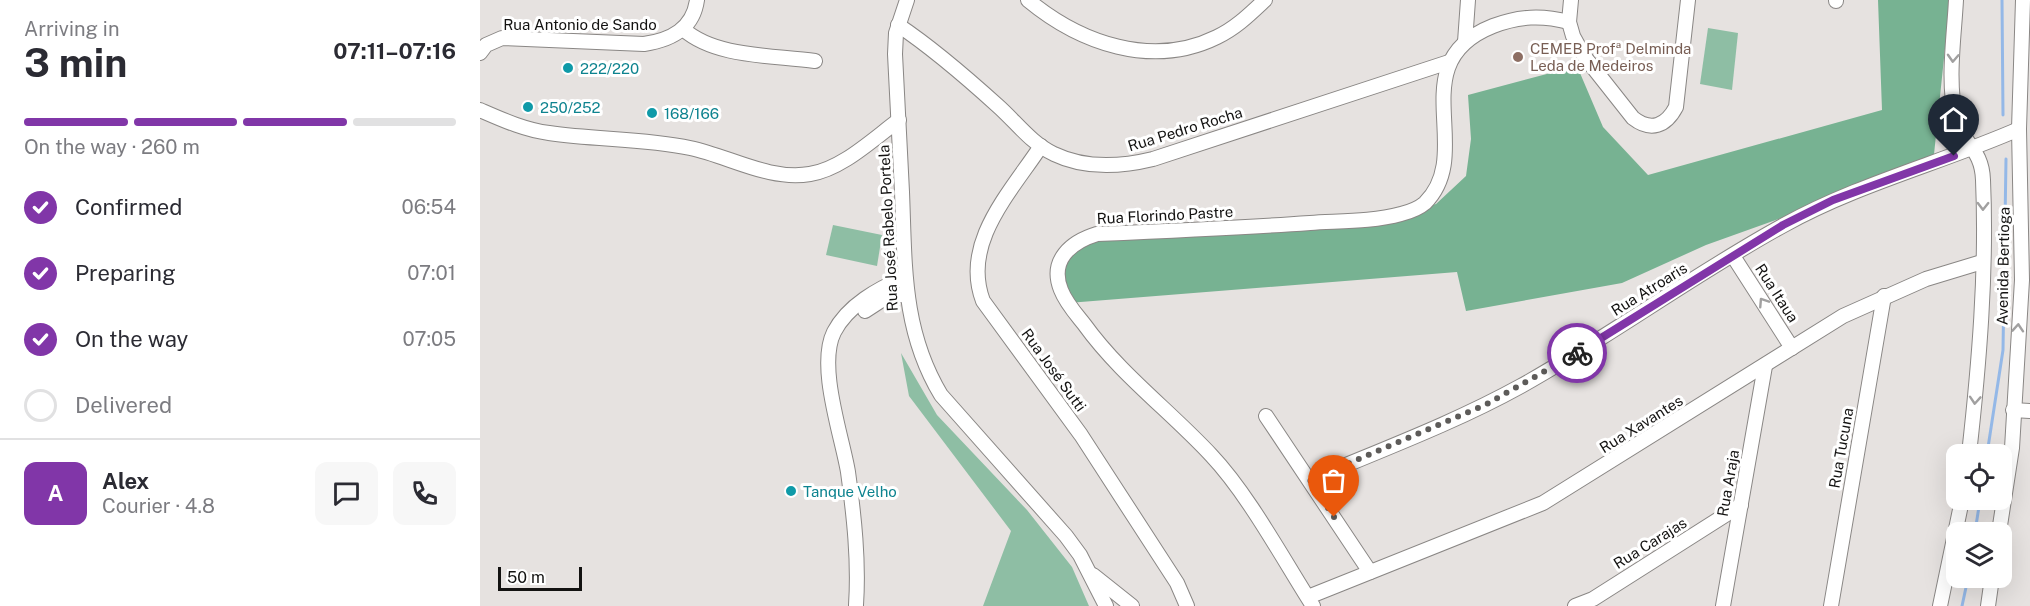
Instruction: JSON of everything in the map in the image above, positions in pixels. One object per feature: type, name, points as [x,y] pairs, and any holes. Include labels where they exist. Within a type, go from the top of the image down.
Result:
[{"type":"street","points":[[697,0],[692,17],[683,29],[692,37],[714,46],[815,60]]},
{"type":"street","name":"Rua José Rabelo Portela","points":[[907,0],[898,25],[895,54],[906,294],[916,344],[927,372],[941,395],[1066,536],[1089,572],[1106,606]]},
{"type":"street","points":[[1028,0],[1070,31],[1097,42],[1150,51],[1171,51],[1217,38],[1240,23],[1265,0]]},
{"type":"street","points":[[1465,42],[1468,0]]},
{"type":"street","points":[[1571,0],[1569,22],[1584,56],[1633,118],[1647,126],[1660,126],[1672,114],[1678,98],[1688,0]]},
{"type":"street","name":"Avenida Bertioga","points":[[1956,0],[1952,78],[1954,110],[1961,132],[1975,148],[1983,178],[1978,355],[1970,444]]},
{"type":"street","name":"Avenida Bertioga","points":[[2001,522],[2012,448],[2022,280],[2019,129],[2023,0]]},
{"type":"street","points":[[1449,62],[1465,42],[1481,31],[1516,18],[1552,18],[1569,22]]},
{"type":"street","name":"Rua Pedro Rocha","points":[[898,25],[944,58],[1041,146],[1054,154],[1085,164],[1129,165],[1449,62]]},
{"type":"street","name":"Rua Antonio de Sando","points":[[480,53],[486,45],[502,38],[644,44],[663,41],[683,29]]},
{"type":"street","name":"Rua Florindo Pastre","points":[[1311,602],[1212,456],[1096,342],[1061,290],[1059,264],[1064,253],[1072,244],[1097,234],[1365,219],[1412,211],[1430,197],[1442,166],[1444,78],[1449,62]]},
{"type":"street","points":[[480,110],[524,128],[549,134],[660,142],[693,148],[772,172],[796,176],[821,171],[835,164],[899,120]]},
{"type":"street","name":"Rua Atroaris","points":[[1310,480],[1425,432],[1521,386],[1783,225],[1833,200],[1975,148],[2019,129]]},
{"type":"street","name":"Rua José Sutti","points":[[1041,146],[985,233],[976,257],[978,286],[983,301],[1081,435],[1177,583],[1187,606]]},
{"type":"street","points":[[2022,232],[2030,250]]},
{"type":"street","name":"Rua Itaua","points":[[1733,256],[1792,348]]},
{"type":"street","name":"Rua Xavantes","points":[[1311,602],[1370,572],[1543,503],[1843,316],[1926,279],[1982,262]]},
{"type":"street","points":[[860,606],[854,519],[830,378],[830,348],[833,334],[856,306],[905,277]]},
{"type":"street","points":[[860,606],[863,518],[837,377],[837,349],[849,327],[871,305],[885,298],[906,294]]},
{"type":"street","name":"Rua Tucuna","points":[[1831,606],[1884,296]]},
{"type":"street","name":"Rua Araja","points":[[1723,606],[1765,366]]},
{"type":"street","points":[[2013,410],[2030,411]]},
{"type":"street","points":[[1266,416],[1370,572]]},
{"type":"street","name":"Rua Carajas","points":[[1575,606],[1593,599],[1741,506]]},
{"type":"street","points":[[1940,606],[1960,510]]},
{"type":"street","points":[[1089,572],[1132,606]]},
{"type":"street","points":[[1988,606],[1991,588]]},
{"type":"green space","points":[[1878,0],[1950,0],[1933,164],[1706,245],[1622,283],[1466,311],[1457,272],[1068,303],[1058,278],[1072,244],[1097,234],[1412,211],[1436,204],[1466,176],[1471,139],[1468,95],[1577,66],[1603,127],[1648,175],[1882,110]]},
{"type":"green space","points":[[1708,28],[1738,33],[1732,90],[1700,84]]},
{"type":"green space","points":[[833,225],[882,235],[877,266],[826,255]]},
{"type":"green space","points":[[901,353],[937,415],[1027,510],[1072,567],[1089,606],[983,606],[1011,531],[909,396]]},
{"type":"waterway","points":[[2002,0],[2003,115]]},
{"type":"waterway","points":[[1989,444],[2003,350],[2006,159]]},
{"type":"waterway","points":[[1977,522],[1978,510]]},
{"type":"waterway","points":[[1962,606],[1966,588]]},
{"type":"way so far","points":[[1334,517],[1310,480],[1485,405],[1577,353]]},
{"type":"place","name":"CEMEB Profª Delminda Leda de Medeiros","points":[[1518,57]]},
{"type":"place","name":"222/220","points":[[568,68]]},
{"type":"place","name":"250/252","points":[[528,107]]},
{"type":"place","name":"168/166","points":[[652,113]]},
{"type":"place","name":"Tanque Velho","points":[[791,491]]},
{"type":"route","points":[[1577,353],[1783,225],[1833,200],[1954,156]]}]
